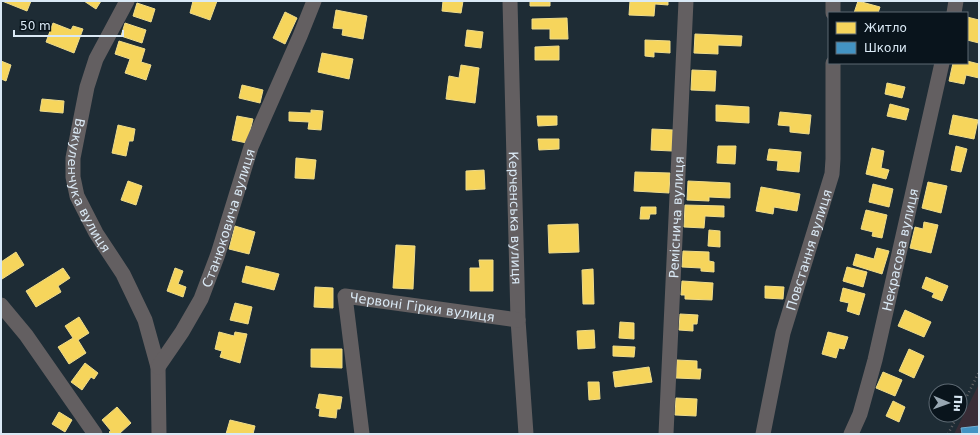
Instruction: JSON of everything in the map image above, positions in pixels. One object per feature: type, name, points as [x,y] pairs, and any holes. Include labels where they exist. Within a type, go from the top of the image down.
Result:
[{"type":"street","name":"Вакуленчука вулиця","points":[[127,1],[96,59],[87,87],[74,158],[73,178],[77,196],[96,233],[123,274],[146,320],[158,367]]},
{"type":"street","name":"Станюковича вулиця","points":[[158,367],[182,332],[201,299],[218,254],[251,147],[314,1]]},
{"type":"street","name":"Керченська вулиця","points":[[510,1],[518,320],[526,434]]},
{"type":"street","name":"Реміснича вулиця","points":[[666,434],[686,1]]},
{"type":"street","points":[[833,1],[833,12]]},
{"type":"street","points":[[954,12],[956,1]]},
{"type":"street","name":"Повстання вулиця","points":[[763,434],[783,333],[832,174],[833,64]]},
{"type":"street","name":"Некрасова вулиця","points":[[851,434],[860,414],[875,360],[942,64]]},
{"type":"street","name":"Червоні Гірки вулиця","points":[[362,434],[345,296],[518,320]]},
{"type":"street","points":[[1,305],[26,335],[95,434]]},
{"type":"street","points":[[158,367],[159,434]]},
{"type":"path","points":[[968,394],[979,372]]},
{"type":"path","points":[[948,434],[954,423]]},
{"type":"shaded area","points":[[979,384],[979,434],[954,434],[960,423],[968,423],[968,406]]},
{"type":"building: Житло","points":[[2,1],[31,1],[27,11]]},
{"type":"building: Житло","points":[[84,1],[101,1],[96,9]]},
{"type":"building: Житло","points":[[193,1],[217,1],[210,20],[190,13]]},
{"type":"building: Житло","points":[[443,1],[463,1],[461,13],[442,11]]},
{"type":"building: Житло","points":[[530,1],[550,1],[550,6],[530,6]]},
{"type":"building: Житло","points":[[630,1],[668,1],[668,5],[655,4],[654,16],[629,15]]},
{"type":"building: Житло","points":[[858,1],[880,7],[878,12],[854,12]]},
{"type":"building: Житло","points":[[137,3],[155,9],[151,22],[133,16]]},
{"type":"building: Житло","points":[[336,10],[367,16],[363,39],[342,35],[343,29],[333,28]]},
{"type":"building: Житло","points":[[285,12],[297,18],[285,44],[273,38]]},
{"type":"building: Житло","points":[[968,17],[979,20],[979,43],[968,40]]},
{"type":"building: Житло","points":[[567,18],[568,39],[550,39],[550,29],[532,29],[532,19]]},
{"type":"building: Житло","points":[[53,23],[71,30],[73,26],[83,29],[74,53],[46,42]]},
{"type":"building: Житло","points":[[125,23],[146,30],[142,43],[121,36]]},
{"type":"building: Житло","points":[[467,30],[483,32],[481,48],[465,46]]},
{"type":"building: Житло","points":[[695,34],[742,36],[741,46],[718,45],[718,54],[694,53]]},
{"type":"building: Житло","points":[[645,40],[670,41],[670,53],[654,52],[654,57],[645,56]]},
{"type":"building: Житло","points":[[119,41],[145,49],[141,62],[151,65],[146,80],[125,73],[130,59],[115,54]]},
{"type":"building: Житло","points":[[559,46],[559,60],[535,60],[535,47]]},
{"type":"building: Житло","points":[[322,53],[353,59],[349,79],[318,72]]},
{"type":"building: Житло","points":[[1,61],[11,65],[6,81],[1,79]]},
{"type":"building: Житло","points":[[968,61],[979,64],[979,78],[966,75],[964,84],[949,81],[953,64],[968,64]]},
{"type":"building: Житло","points":[[461,65],[479,68],[475,103],[446,99],[449,76],[459,78]]},
{"type":"building: Житло","points":[[692,70],[716,71],[715,91],[691,90]]},
{"type":"building: Житло","points":[[887,83],[905,87],[902,98],[885,94]]},
{"type":"building: Житло","points":[[242,85],[263,90],[260,103],[239,98]]},
{"type":"building: Житло","points":[[42,99],[64,101],[63,113],[40,111]]},
{"type":"building: Житло","points":[[890,104],[909,109],[906,120],[887,116]]},
{"type":"building: Житло","points":[[716,105],[749,107],[749,123],[716,121]]},
{"type":"building: Житло","points":[[311,110],[323,111],[321,130],[308,129],[309,122],[289,121],[289,112],[311,113]]},
{"type":"building: Житло","points":[[780,112],[811,115],[809,134],[790,132],[790,126],[778,125]]},
{"type":"building: Житло","points":[[953,115],[978,120],[974,139],[949,134]]},
{"type":"building: Житло","points":[[237,116],[253,119],[247,143],[232,140]]},
{"type":"building: Житло","points":[[537,116],[557,116],[557,125],[538,126]]},
{"type":"building: Житло","points":[[118,125],[135,129],[133,141],[129,141],[126,156],[112,153]]},
{"type":"building: Житло","points":[[652,129],[673,130],[672,151],[651,150]]},
{"type":"building: Житло","points":[[538,139],[559,139],[559,149],[539,150]]},
{"type":"building: Житло","points":[[718,146],[736,146],[735,164],[717,163]]},
{"type":"building: Житло","points":[[956,146],[967,149],[961,172],[951,170]]},
{"type":"building: Житло","points":[[872,148],[884,151],[881,168],[889,170],[886,179],[866,174]]},
{"type":"building: Житло","points":[[769,149],[801,152],[799,172],[777,170],[778,161],[767,160]]},
{"type":"building: Житло","points":[[296,158],[316,160],[314,179],[295,178]]},
{"type":"building: Житло","points":[[484,170],[485,189],[466,190],[466,171]]},
{"type":"building: Житло","points":[[635,172],[670,173],[669,193],[634,191]]},
{"type":"building: Житло","points":[[128,181],[142,186],[136,205],[121,200]]},
{"type":"building: Житло","points":[[688,181],[730,183],[730,198],[709,197],[709,201],[687,200]]},
{"type":"building: Житло","points":[[928,182],[947,186],[941,213],[922,208]]},
{"type":"building: Житло","points":[[873,184],[893,189],[889,207],[869,202]]},
{"type":"building: Житло","points":[[761,187],[800,194],[797,211],[774,207],[773,214],[756,211]]},
{"type":"building: Житло","points":[[685,205],[724,206],[724,217],[705,216],[704,228],[684,227]]},
{"type":"building: Житло","points":[[641,207],[656,207],[656,214],[650,214],[649,219],[640,219]]},
{"type":"building: Житло","points":[[866,210],[887,215],[882,238],[872,236],[873,232],[861,229]]},
{"type":"building: Житло","points":[[924,222],[938,225],[931,253],[910,248],[915,227],[923,229]]},
{"type":"building: Житло","points":[[578,224],[579,252],[549,253],[548,225]]},
{"type":"building: Житло","points":[[235,226],[255,232],[249,254],[229,249]]},
{"type":"building: Житло","points":[[709,230],[720,231],[720,247],[708,246]]},
{"type":"building: Житло","points":[[396,245],[415,246],[413,289],[393,288]]},
{"type":"building: Житло","points":[[877,248],[889,251],[882,274],[853,265],[856,254],[874,259]]},
{"type":"building: Житло","points":[[683,251],[709,252],[709,261],[714,262],[714,272],[701,271],[701,268],[682,267]]},
{"type":"building: Житло","points":[[16,252],[24,265],[2,279],[1,262]]},
{"type":"building: Житло","points":[[479,260],[493,260],[493,291],[470,291],[470,268],[480,268]]},
{"type":"building: Житло","points":[[246,266],[279,274],[274,290],[242,282]]},
{"type":"building: Житло","points":[[847,267],[867,272],[863,287],[843,281]]},
{"type":"building: Житло","points":[[63,268],[70,278],[58,286],[61,292],[36,307],[26,291]]},
{"type":"building: Житло","points":[[175,268],[183,271],[178,284],[186,287],[183,297],[167,291]]},
{"type":"building: Житло","points":[[593,269],[594,304],[583,304],[582,270]]},
{"type":"building: Житло","points":[[926,277],[948,286],[942,301],[932,297],[934,293],[922,288]]},
{"type":"building: Житло","points":[[682,281],[713,283],[712,300],[685,299],[685,295],[681,295]]},
{"type":"building: Житло","points":[[765,286],[784,287],[783,299],[765,298]]},
{"type":"building: Житло","points":[[315,287],[333,288],[333,308],[314,307]]},
{"type":"building: Житло","points":[[843,288],[865,294],[859,315],[847,311],[849,303],[840,301]]},
{"type":"building: Житло","points":[[235,303],[252,307],[248,324],[230,320]]},
{"type":"building: Житло","points":[[905,310],[931,322],[924,337],[898,326]]},
{"type":"building: Житло","points":[[680,314],[698,315],[697,324],[693,324],[693,331],[679,330]]},
{"type":"building: Житло","points":[[79,317],[89,333],[78,340],[86,353],[69,364],[58,347],[73,338],[65,326]]},
{"type":"building: Житло","points":[[620,322],[634,323],[634,339],[619,338]]},
{"type":"building: Житло","points":[[594,330],[595,348],[578,349],[577,331]]},
{"type":"building: Житло","points":[[219,332],[234,336],[235,332],[247,334],[240,363],[220,357],[222,351],[215,349]]},
{"type":"building: Житло","points":[[828,332],[848,337],[844,349],[839,348],[836,358],[822,354]]},
{"type":"building: Житло","points":[[613,346],[635,347],[634,357],[613,356]]},
{"type":"building: Житло","points":[[311,349],[342,349],[342,368],[311,367]]},
{"type":"building: Житло","points":[[909,349],[924,356],[914,378],[899,371]]},
{"type":"building: Житло","points":[[677,360],[697,361],[697,369],[701,369],[700,379],[676,378]]},
{"type":"building: Житло","points":[[85,363],[98,373],[94,379],[91,377],[82,390],[71,382]]},
{"type":"building: Житло","points":[[649,367],[652,382],[615,387],[613,372]]},
{"type":"building: Житло","points":[[883,372],[902,380],[895,396],[876,388]]},
{"type":"building: Житло","points":[[588,382],[599,382],[600,399],[589,400]]},
{"type":"building: Житло","points":[[319,394],[342,397],[340,409],[337,409],[336,418],[319,416],[320,409],[316,408]]},
{"type":"building: Житло","points":[[676,398],[697,399],[696,416],[675,415]]},
{"type":"building: Житло","points":[[893,401],[905,407],[899,422],[886,416]]},
{"type":"building: Житло","points":[[117,407],[131,423],[119,434],[111,434],[109,432],[111,431],[102,420]]},
{"type":"building: Житло","points":[[59,412],[72,420],[65,432],[52,424]]},
{"type":"building: Житло","points":[[230,420],[255,426],[253,434],[226,434]]},
{"type":"building: Школи","points":[[979,426],[979,434],[962,434],[961,428]]}]
